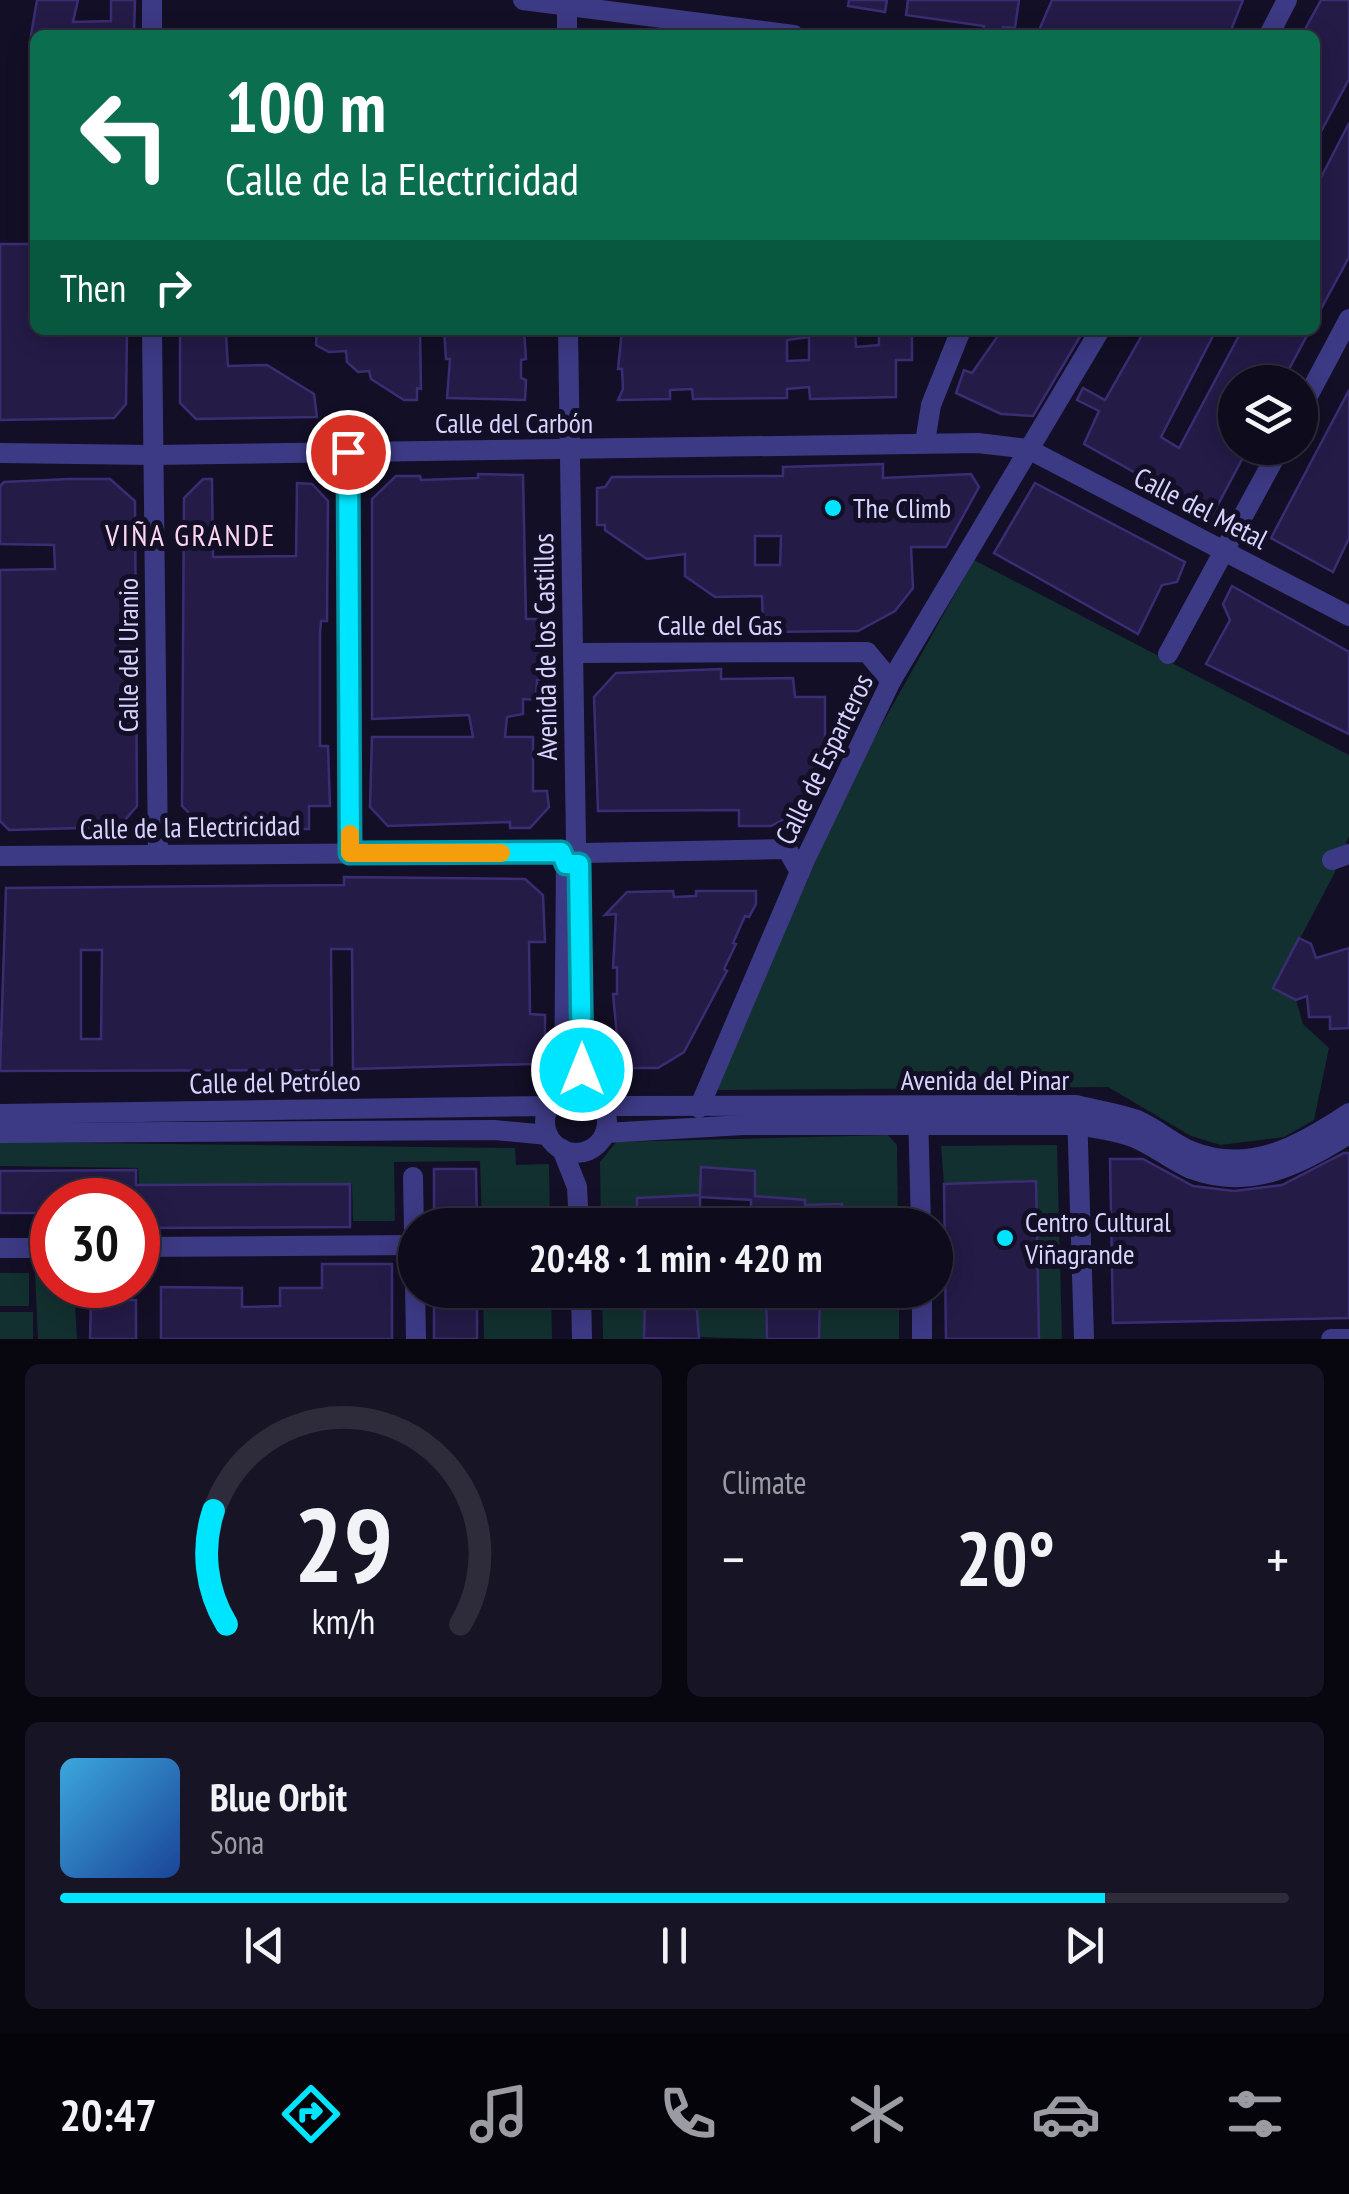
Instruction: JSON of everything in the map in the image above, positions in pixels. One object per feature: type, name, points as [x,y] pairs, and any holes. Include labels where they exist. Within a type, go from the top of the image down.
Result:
[{"type":"street","points":[[152,0],[152,30]]},
{"type":"street","points":[[523,0],[755,30]]},
{"type":"street","points":[[1272,30],[1287,0]]},
{"type":"street","points":[[567,6],[567,30]]},
{"type":"street","points":[[1318,386],[1340,356],[1349,319]]},
{"type":"street","name":"Calle del Uranio","points":[[152,335],[158,855]]},
{"type":"street","name":"Avenida de los Castillos","points":[[568,335],[573,855],[582,1070],[594,1098]]},
{"type":"street","points":[[925,442],[931,405],[959,335]]},
{"type":"street","name":"Calle de Esparteros","points":[[699,1108],[798,860],[817,835],[916,635],[1097,335]]},
{"type":"street","name":"Calle del Carbón","points":[[0,453],[153,455],[925,442],[1028,449]]},
{"type":"street","name":"Calle del Metal","points":[[1028,449],[1349,616]]},
{"type":"street","points":[[348,452],[350,853]]},
{"type":"street","points":[[1168,654],[1271,465]]},
{"type":"street","name":"Calle del Gas","points":[[573,653],[867,652],[916,635]]},
{"type":"street","points":[[867,652],[891,681]]},
{"type":"street","name":"Calle de la Electricidad","points":[[0,856],[350,853],[798,860]]},
{"type":"street","name":"Avenida de los Castillos","points":[[557,1100],[573,855]]},
{"type":"street","points":[[577,1187],[607,1122],[594,1098],[557,1100],[555,1142],[577,1187],[578,1208]]},
{"type":"street","name":"Avenida del Pinar","points":[[594,1098],[612,1106],[918,1116]]},
{"type":"street","name":"Calle del Petróleo","points":[[0,1114],[557,1100]]},
{"type":"street","name":"Avenida del Pinar","points":[[598,1141],[643,1128],[918,1116],[1077,1115],[1136,1120],[1192,1152],[1226,1159],[1261,1160],[1307,1140],[1349,1113]]},
{"type":"street","points":[[1077,1115],[1084,1339]]},
{"type":"street","name":"Avenida del Pinar","points":[[1077,1115],[1214,1176],[1243,1177],[1290,1168],[1349,1134]]},
{"type":"street","points":[[918,1116],[921,1208]]},
{"type":"street","name":"Calle del Petróleo","points":[[0,1133],[494,1130],[555,1142]]},
{"type":"street","points":[[555,1142],[571,1153],[598,1141]]},
{"type":"street","points":[[413,1176],[413,1208]]},
{"type":"street","points":[[160,1247],[398,1244]]},
{"type":"street","points":[[0,1248],[30,1248]]},
{"type":"street","points":[[415,1308],[416,1339]]},
{"type":"street","points":[[581,1308],[582,1339]]},
{"type":"street","points":[[922,1308],[922,1339]]},
{"type":"street","points":[[1332,1339],[1349,1338]]},
{"type":"green space","points":[[974,560],[1349,755],[1349,836],[1334,874],[1274,988],[1296,1000],[1303,1024],[1329,1048],[1314,1120],[1284,1137],[1221,1145],[1191,1136],[1108,1087],[715,1090],[852,778]]},
{"type":"green space","points":[[888,1135],[897,1145],[898,1208],[841,1208],[841,1204],[805,1208],[805,1200],[751,1196],[754,1171],[701,1167],[700,1195],[637,1198],[637,1208],[601,1208],[600,1162],[616,1142]]},
{"type":"green space","points":[[0,1142],[515,1148],[516,1165],[549,1164],[550,1208],[481,1208],[480,1161],[394,1162],[395,1221],[353,1221],[352,1184],[160,1184],[160,1178],[139,1178],[138,1168],[0,1166]]},
{"type":"green space","points":[[1057,1145],[1062,1339],[1039,1339],[1036,1182],[944,1184],[941,1146]]},
{"type":"green space","points":[[0,1273],[29,1273],[29,1306],[0,1306]]},
{"type":"green space","points":[[37,1308],[75,1308],[77,1339],[38,1339]]},
{"type":"green space","points":[[483,1308],[551,1308],[552,1339],[484,1339]]},
{"type":"green space","points":[[602,1308],[646,1308],[644,1337],[649,1339],[603,1339]]},
{"type":"green space","points":[[697,1308],[765,1308],[766,1339],[699,1337]]},
{"type":"green space","points":[[820,1308],[899,1308],[899,1339],[820,1339]]},
{"type":"green space","points":[[0,1312],[33,1312],[33,1339],[0,1339]]},
{"type":"building","points":[[37,0],[78,0],[73,22],[111,21],[111,0],[135,0],[134,30],[32,30]]},
{"type":"building","points":[[849,0],[887,0],[885,12],[848,6]]},
{"type":"building","points":[[908,0],[1019,0],[1015,28],[1003,30],[906,15]]},
{"type":"building","points":[[1052,0],[1243,0],[1231,30],[1039,30]]},
{"type":"building","points":[[1321,0],[1349,0],[1349,79],[1320,134],[1320,30],[1305,30]]},
{"type":"building","points":[[1349,123],[1349,257],[1320,311],[1320,179]]},
{"type":"building","points":[[0,244],[30,244],[30,335],[127,335],[126,404],[114,418],[0,420]]},
{"type":"building","points":[[180,335],[226,335],[228,366],[267,365],[314,394],[317,417],[196,419],[180,403]]},
{"type":"building","points":[[317,335],[420,335],[421,389],[417,388],[417,400],[404,400],[371,379],[369,371],[358,372],[347,362],[346,351],[329,352],[316,345]]},
{"type":"building","points":[[444,335],[524,335],[526,359],[521,360],[521,378],[526,380],[525,400],[447,398],[450,359],[446,359]]},
{"type":"building","points":[[621,335],[855,335],[856,347],[879,345],[879,335],[912,335],[912,360],[896,360],[896,397],[810,399],[809,387],[787,389],[787,398],[693,399],[692,389],[670,390],[670,399],[618,400],[623,389],[622,369],[618,369]],"holes":[[[809,337],[809,360],[787,361],[787,340]]]},
{"type":"building","points":[[999,335],[1081,335],[1033,416],[1001,414],[956,393],[964,370],[972,373]]},
{"type":"building","points":[[1142,335],[1213,335],[1161,437],[1179,448],[1218,375],[1218,465],[1239,465],[1212,516],[1084,444],[1099,411],[1077,400],[1083,388],[1105,400]]},
{"type":"building","points":[[1239,335],[1307,335],[1291,365],[1223,365]]},
{"type":"building","points":[[1349,390],[1349,538],[1333,572],[1271,538],[1309,465],[1318,465],[1318,449]]},
{"type":"building","points":[[883,464],[883,478],[971,474],[979,487],[946,547],[911,547],[913,588],[895,611],[858,631],[763,632],[762,596],[715,597],[685,576],[685,554],[647,559],[605,530],[605,525],[597,525],[597,488],[605,487],[612,477],[783,476],[783,467]],"holes":[[[755,536],[781,536],[780,565],[755,565]]]},
{"type":"building","points":[[478,474],[523,475],[526,619],[545,619],[544,679],[537,680],[536,700],[523,699],[523,714],[507,717],[505,737],[533,737],[533,791],[547,791],[549,807],[530,828],[510,828],[510,822],[388,826],[370,807],[372,737],[473,737],[469,715],[372,719],[372,499],[396,476],[420,476],[421,480],[478,478]]},
{"type":"building","points":[[110,479],[135,501],[137,806],[119,827],[9,830],[0,821],[0,570],[55,569],[54,545],[0,544],[0,486],[4,482]]},
{"type":"building","points":[[203,479],[212,479],[213,557],[296,556],[297,483],[312,484],[328,501],[327,621],[321,621],[320,633],[320,746],[328,746],[330,806],[309,806],[309,829],[204,828],[182,806],[184,498]]},
{"type":"building","points":[[1035,483],[1185,562],[1177,582],[1162,585],[1138,634],[994,553]]},
{"type":"building","points":[[1232,586],[1349,652],[1349,734],[1206,664],[1230,620],[1223,604]]},
{"type":"building","points":[[721,669],[721,679],[793,678],[795,697],[825,697],[828,754],[808,806],[771,826],[739,826],[739,810],[598,811],[594,697],[616,673]]},
{"type":"building","points":[[344,877],[525,879],[543,895],[545,942],[529,942],[530,1014],[545,1015],[545,1055],[531,1064],[353,1069],[352,949],[331,949],[332,1070],[0,1071],[6,888],[344,885]],"holes":[[[81,950],[102,950],[101,1039],[81,1039]]]},
{"type":"building","points":[[673,891],[674,897],[696,896],[696,891],[756,891],[756,904],[749,917],[745,916],[724,969],[727,971],[684,1052],[658,1068],[620,1068],[614,1062],[618,1047],[613,994],[617,994],[617,967],[613,968],[616,914],[605,915],[627,892]]},
{"type":"building","points":[[1299,938],[1311,944],[1316,958],[1349,948],[1349,1028],[1330,1029],[1330,1017],[1309,1017],[1307,996],[1296,1000],[1273,988]]},
{"type":"building","points":[[1349,1153],[1349,1318],[1113,1323],[1110,1159],[1143,1159],[1193,1186],[1234,1191],[1282,1185]]},
{"type":"building","points":[[701,1167],[755,1171],[755,1196],[805,1200],[805,1205],[842,1204],[842,1208],[751,1208],[751,1200],[700,1197],[700,1208],[637,1208],[637,1198],[700,1195]]},
{"type":"building","points":[[434,1169],[476,1169],[477,1208],[434,1208]]},
{"type":"building","points":[[136,1170],[136,1178],[30,1178],[30,1213],[0,1213],[0,1171]]},
{"type":"building","points":[[1036,1181],[1039,1339],[946,1339],[946,1308],[953,1308],[953,1208],[944,1208],[944,1184]]},
{"type":"building","points":[[350,1184],[350,1227],[160,1228],[160,1185]]},
{"type":"building","points":[[322,1264],[392,1264],[392,1339],[161,1339],[161,1287],[242,1288],[242,1307],[280,1306],[280,1288],[322,1288]]},
{"type":"building","points":[[91,1308],[136,1308],[136,1339],[90,1339]]},
{"type":"building","points":[[434,1308],[477,1308],[477,1339],[434,1339]]},
{"type":"building","points":[[645,1308],[697,1308],[699,1339],[644,1338]]},
{"type":"building","points":[[766,1308],[820,1308],[819,1339],[767,1339]]},
{"type":"slow traffic","points":[[350,834],[350,853],[501,853]]},
{"type":"place","name":"The Climb","points":[[833,508]]},
{"type":"place","name":"Centro Cultural Viñagrande","points":[[1005,1238]]},
{"type":"district","name":"VIÑA GRANDE","points":[[191,536]]},
{"type":"route","points":[[348,452],[350,853],[561,852],[566,864],[579,864],[582,1070]]}]
